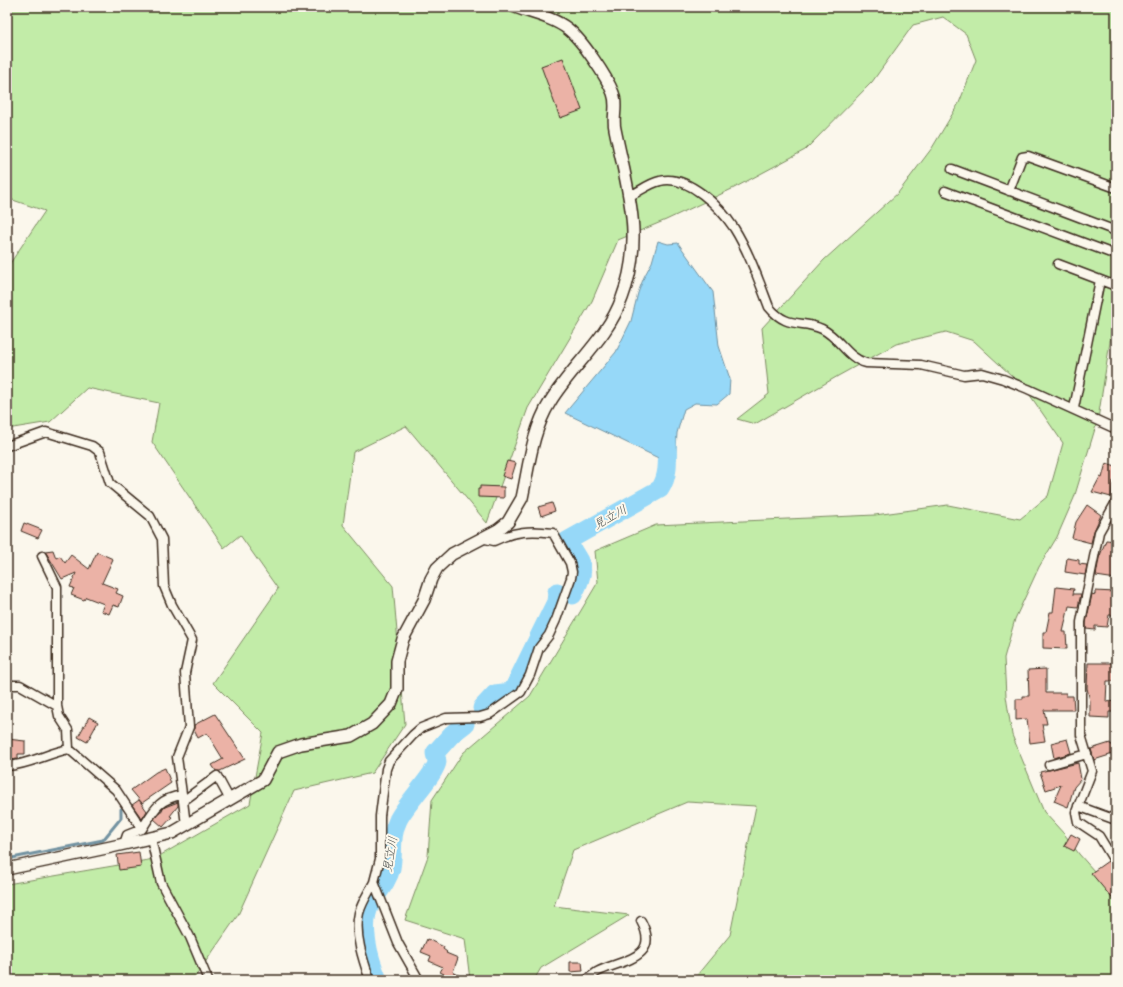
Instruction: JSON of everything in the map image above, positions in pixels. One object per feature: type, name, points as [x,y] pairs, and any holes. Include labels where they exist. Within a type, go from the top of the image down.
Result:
[{"type":"street","points":[[7,869],[151,838],[172,832],[263,780],[278,752],[301,744],[351,736],[372,724],[391,704],[397,689],[397,661],[403,639],[424,600],[431,579],[438,568],[452,554],[498,530],[508,522],[517,508],[522,498],[539,425],[550,402],[614,316],[627,285],[635,243],[630,196],[614,121],[616,105],[612,89],[584,47],[568,29],[553,21],[515,7]]},
{"type":"street","points":[[1010,191],[1022,157],[1028,156],[1116,188]]},
{"type":"street","points":[[952,169],[1116,231]]},
{"type":"street","points":[[630,196],[660,181],[679,182],[694,188],[714,205],[734,228],[769,307],[789,323],[814,326],[829,333],[850,355],[860,361],[866,363],[922,365],[964,375],[982,373],[1003,379],[1074,408],[1116,429]]},
{"type":"street","points":[[945,191],[1116,255]]},
{"type":"street","points":[[1058,264],[1116,286]]},
{"type":"street","points":[[1074,408],[1100,280]]},
{"type":"street","points":[[7,446],[46,432],[92,446],[100,452],[110,483],[150,516],[162,539],[164,586],[172,605],[192,640],[185,673],[189,727],[176,757],[186,825]]},
{"type":"street","points":[[1116,502],[1099,532],[1081,622],[1080,735],[1092,771],[1076,812],[1078,822],[1098,836],[1116,864]]},
{"type":"street","points":[[419,980],[398,943],[377,890],[380,859],[380,816],[386,769],[390,761],[413,735],[431,723],[446,718],[480,717],[490,714],[521,692],[530,675],[540,648],[549,635],[569,583],[572,568],[553,533],[533,531],[507,534],[494,541],[481,538]]},
{"type":"street","points":[[42,556],[57,587],[57,706],[59,716],[68,730],[69,749],[116,790],[142,829]]},
{"type":"street","points":[[7,685],[20,685],[57,706]]},
{"type":"street","points":[[7,766],[16,765],[69,749]]},
{"type":"street","points":[[1049,765],[1086,754]]},
{"type":"street","points":[[124,844],[127,835],[142,829],[155,807],[163,801],[183,798],[216,776],[230,800]]},
{"type":"street","points":[[1078,806],[1116,820]]},
{"type":"street","points":[[151,838],[161,883],[190,937],[208,980]]},
{"type":"street","points":[[370,980],[357,925],[361,906],[377,890]]},
{"type":"street","points":[[587,980],[596,972],[640,954],[644,947],[645,940],[641,921]]},
{"type":"green space","points":[[7,7],[1116,7],[1116,278],[1110,342],[1098,419],[1074,498],[1057,537],[1039,567],[1015,619],[1004,658],[1006,696],[1012,735],[1044,812],[1065,835],[1116,899],[1116,980],[693,980],[730,935],[756,806],[687,802],[573,850],[554,906],[629,915],[541,968],[534,980],[470,980],[465,939],[405,920],[428,856],[432,800],[463,753],[530,696],[598,582],[595,551],[656,525],[875,515],[948,505],[1020,519],[1048,496],[1063,443],[1025,388],[974,341],[946,332],[896,344],[755,424],[737,419],[769,394],[762,328],[824,260],[898,193],[932,148],[959,103],[976,60],[966,34],[943,17],[913,25],[872,82],[805,150],[734,188],[666,220],[618,240],[592,301],[528,408],[487,523],[406,426],[353,452],[343,525],[393,586],[405,724],[372,773],[294,791],[238,915],[193,980],[7,980],[7,884],[154,859],[250,804],[263,733],[213,683],[278,589],[240,535],[224,548],[152,442],[159,403],[87,388],[50,422],[7,429],[7,268],[45,211],[7,198]]},
{"type":"water","points":[[658,241],[668,244],[678,243],[713,292],[719,346],[730,379],[729,394],[717,404],[695,403],[684,409],[677,433],[675,466],[565,413],[616,352],[631,321],[638,293],[652,262]]},
{"type":"building","points":[[563,58],[582,110],[560,118],[541,66]]},
{"type":"building","points":[[507,461],[516,463],[511,479],[502,476]]},
{"type":"building","points":[[1106,463],[1116,466],[1116,481],[1113,481],[1111,497],[1092,492],[1100,477],[1102,478]]},
{"type":"building","points":[[480,486],[504,487],[504,498],[478,497],[478,489],[480,489]]},
{"type":"building","points":[[552,503],[555,511],[541,516],[538,507]]},
{"type":"building","points":[[1087,505],[1101,515],[1094,531],[1091,543],[1072,538],[1076,522]]},
{"type":"building","points":[[24,523],[42,530],[38,538],[21,531]]},
{"type":"building","points":[[1106,540],[1116,541],[1116,579],[1096,576],[1099,558]]},
{"type":"building","points":[[53,550],[56,558],[60,556],[65,563],[71,555],[89,569],[97,552],[113,559],[102,583],[118,589],[116,593],[123,596],[119,607],[113,605],[109,614],[101,611],[104,604],[86,597],[84,600],[71,595],[74,588],[70,587],[76,573],[62,579],[45,551]]},
{"type":"building","points":[[1067,558],[1079,560],[1079,564],[1087,565],[1085,575],[1065,572]]},
{"type":"building","points":[[1056,587],[1074,589],[1073,594],[1081,594],[1078,607],[1069,606],[1063,632],[1066,632],[1067,649],[1043,648],[1043,632],[1046,632],[1050,612],[1053,612]]},
{"type":"building","points":[[1095,591],[1115,592],[1113,603],[1116,603],[1116,615],[1109,615],[1107,627],[1095,626],[1095,630],[1086,629],[1092,594],[1095,595]]},
{"type":"building","points":[[1088,663],[1116,663],[1116,681],[1107,681],[1106,702],[1116,701],[1116,712],[1109,712],[1109,718],[1090,717],[1090,701],[1087,688]]},
{"type":"building","points":[[1046,669],[1046,693],[1066,693],[1066,696],[1073,696],[1074,710],[1044,710],[1047,724],[1042,724],[1045,741],[1030,743],[1027,719],[1016,720],[1016,699],[1023,699],[1023,696],[1029,696],[1028,670]]},
{"type":"building","points":[[215,714],[245,759],[220,771],[216,771],[212,765],[223,759],[207,733],[198,738],[194,730],[194,725]]},
{"type":"building","points":[[89,717],[98,722],[87,742],[78,737]]},
{"type":"building","points":[[7,739],[25,741],[25,754],[18,754],[18,759],[7,760]]},
{"type":"building","points":[[1067,739],[1071,753],[1054,758],[1051,743]]},
{"type":"building","points":[[1110,743],[1111,745],[1116,744],[1116,753],[1094,760],[1091,749]]},
{"type":"building","points":[[1078,763],[1081,779],[1074,787],[1068,807],[1054,801],[1061,785],[1046,790],[1040,772]]},
{"type":"building","points":[[165,768],[171,783],[142,803],[131,790],[156,772]]},
{"type":"building","points":[[139,800],[147,811],[142,819],[132,805]]},
{"type":"building","points":[[178,802],[178,806],[170,816],[172,817],[163,827],[154,819],[165,807]]},
{"type":"building","points":[[1071,834],[1080,839],[1074,851],[1064,846]]},
{"type":"building","points":[[139,852],[141,867],[119,870],[117,855]]},
{"type":"building","points":[[1108,861],[1116,872],[1116,903],[1091,873]]},
{"type":"building","points":[[427,939],[444,947],[443,949],[447,952],[446,953],[458,958],[453,972],[467,980],[450,980],[443,976],[444,974],[440,972],[443,967],[429,961],[431,956],[421,952]]},
{"type":"building","points":[[570,962],[582,962],[583,971],[570,972]]},
{"type":"waterway","name":"見立川","points":[[573,595],[582,572],[579,562],[567,541],[660,489],[667,471],[667,440]]},
{"type":"waterway","name":"見立川","points":[[482,708],[495,694],[512,692],[556,602],[557,592]]},
{"type":"waterway","name":"見立川","points":[[378,980],[371,962],[367,942],[367,911],[390,873],[393,838],[398,820],[435,767],[437,762],[435,753],[452,734],[465,724]]},
{"type":"waterway","points":[[7,859],[103,840],[121,818],[121,809]]}]
